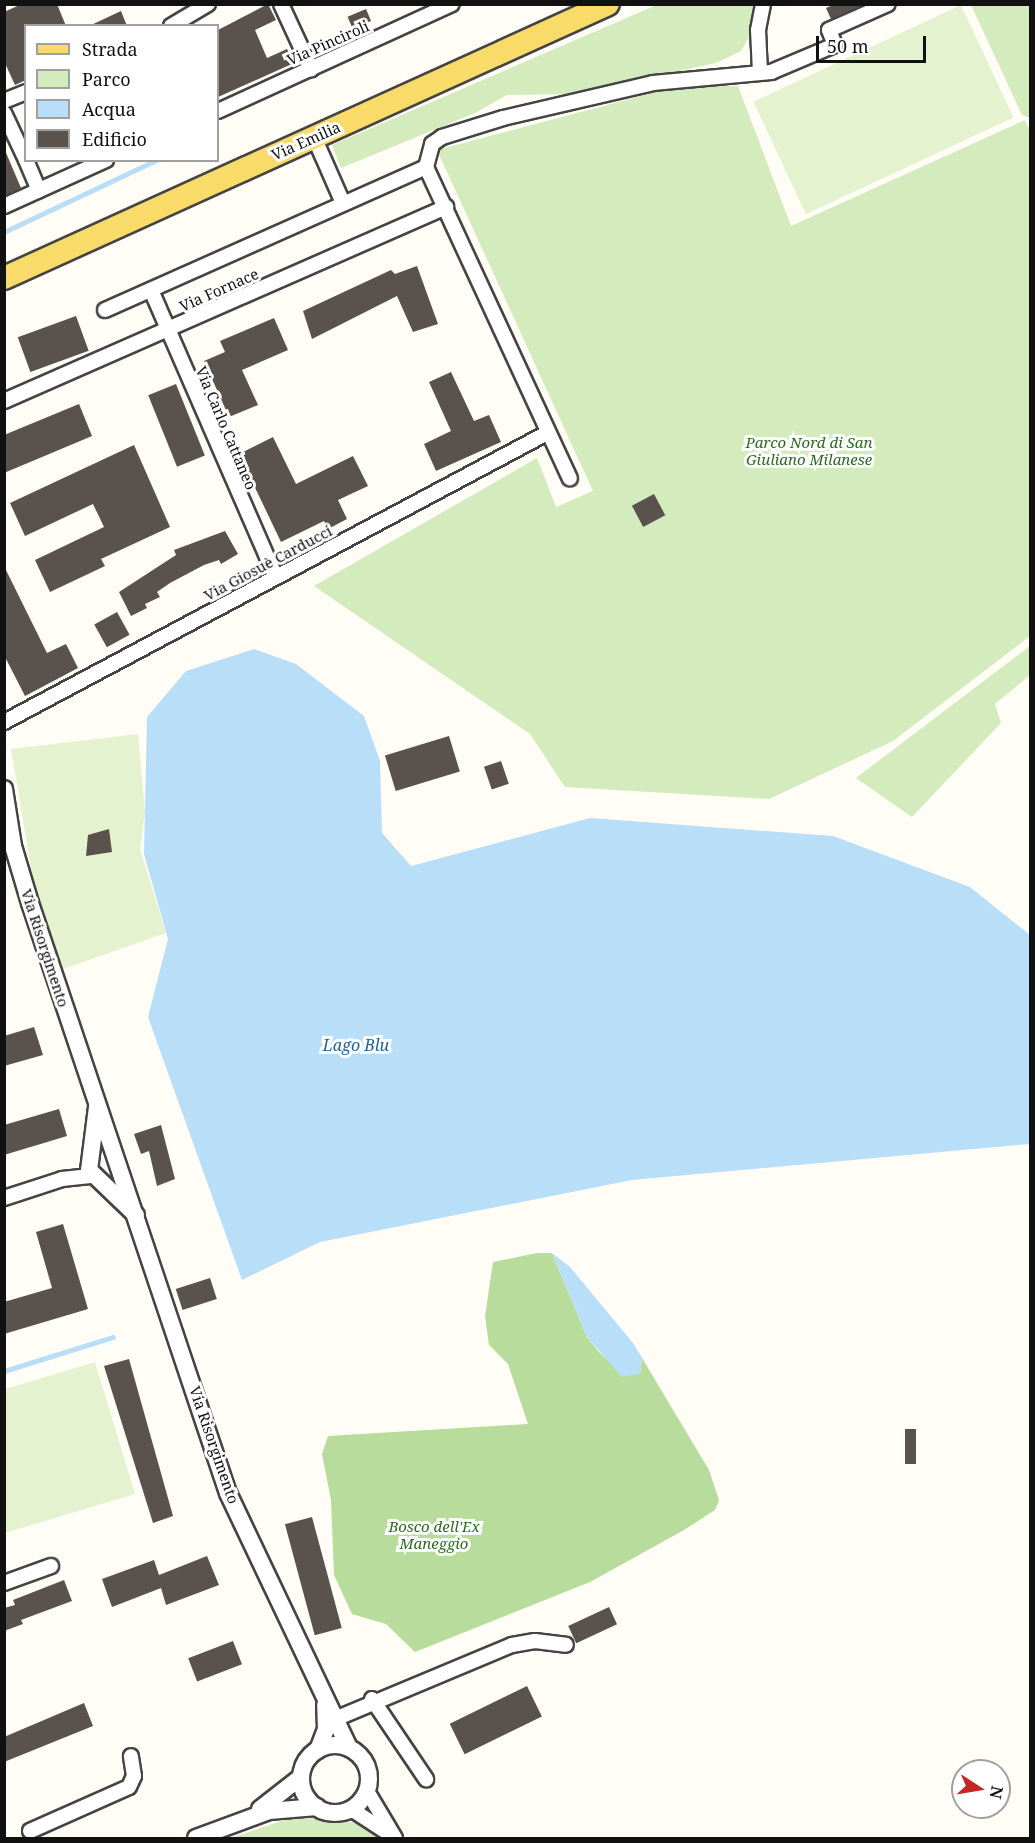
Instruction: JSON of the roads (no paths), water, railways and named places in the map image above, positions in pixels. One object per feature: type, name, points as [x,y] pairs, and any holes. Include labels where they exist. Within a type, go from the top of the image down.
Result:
[{"type":"main road","name":"Via Emilia","points":[[4,278],[608,4]]},
{"type":"street","points":[[174,24],[208,4]]},
{"type":"street","points":[[281,4],[311,69]]},
{"type":"street","name":"Via Pinciroli","points":[[219,111],[452,4]]},
{"type":"street","points":[[760,72],[758,30],[763,4]]},
{"type":"street","points":[[570,478],[547,433],[426,167],[432,144],[442,137],[503,118],[653,83],[771,72],[835,45],[829,30],[888,4]]},
{"type":"street","points":[[4,101],[24,93]]},
{"type":"street","points":[[4,113],[24,156]]},
{"type":"street","points":[[314,137],[343,203]]},
{"type":"street","points":[[27,162],[39,190]]},
{"type":"street","points":[[4,206],[102,162]]},
{"type":"street","points":[[105,310],[426,167]]},
{"type":"street","name":"Via Fornace","points":[[4,401],[446,207]]},
{"type":"street","name":"Via Carlo Cattaneo","points":[[151,290],[166,331],[276,577]]},
{"type":"street","name":"Via Giosuè Carducci","points":[[4,722],[547,433]]},
{"type":"street","name":"Via Risorgimento","points":[[4,789],[13,846],[30,903],[119,1159],[228,1493],[348,1748]]},
{"type":"street","name":"Via Risorgimento","points":[[98,1103],[93,1169],[136,1215]]},
{"type":"street","points":[[4,1198],[93,1169],[115,1177],[119,1159],[105,1149],[93,1169]]},
{"type":"street","points":[[4,1583],[51,1566]]},
{"type":"street","points":[[335,1719],[372,1699],[512,1645],[542,1641],[566,1645]]},
{"type":"street","points":[[372,1699],[426,1779]]},
{"type":"street","name":"Via Risorgimento","points":[[318,1750],[326,1729],[324,1701]]},
{"type":"street","points":[[196,1839],[249,1816],[301,1776],[307,1761],[318,1750],[334,1745],[348,1748],[366,1766],[367,1791],[395,1839]]},
{"type":"street","points":[[30,1831],[129,1787],[134,1776],[130,1756]]},
{"type":"street","points":[[301,1776],[304,1794],[317,1807],[333,1813],[351,1809],[367,1791]]},
{"type":"street","points":[[249,1816],[317,1807]]},
{"type":"street","points":[[351,1809],[395,1839]]},
{"type":"water","name":"Lago Blu","points":[[254,649],[296,664],[364,716],[380,761],[382,833],[411,866],[590,818],[833,836],[970,887],[1030,935],[1030,1144],[632,1180],[320,1242],[242,1280],[148,1017],[168,939],[144,854],[147,717],[186,671]]},
{"type":"water","points":[[552,1253],[570,1267],[633,1343],[642,1358],[640,1374],[622,1377],[587,1337]]},
{"type":"waterway","points":[[4,232],[152,162]]},
{"type":"waterway","points":[[4,1371],[113,1337]]},
{"type":"park label","name":"Parco Nord di San Giuliano Milanese","points":[[809,450]]},
{"type":"park label","name":"Bosco dell'Ex Maneggio","points":[[434,1534]]}]
